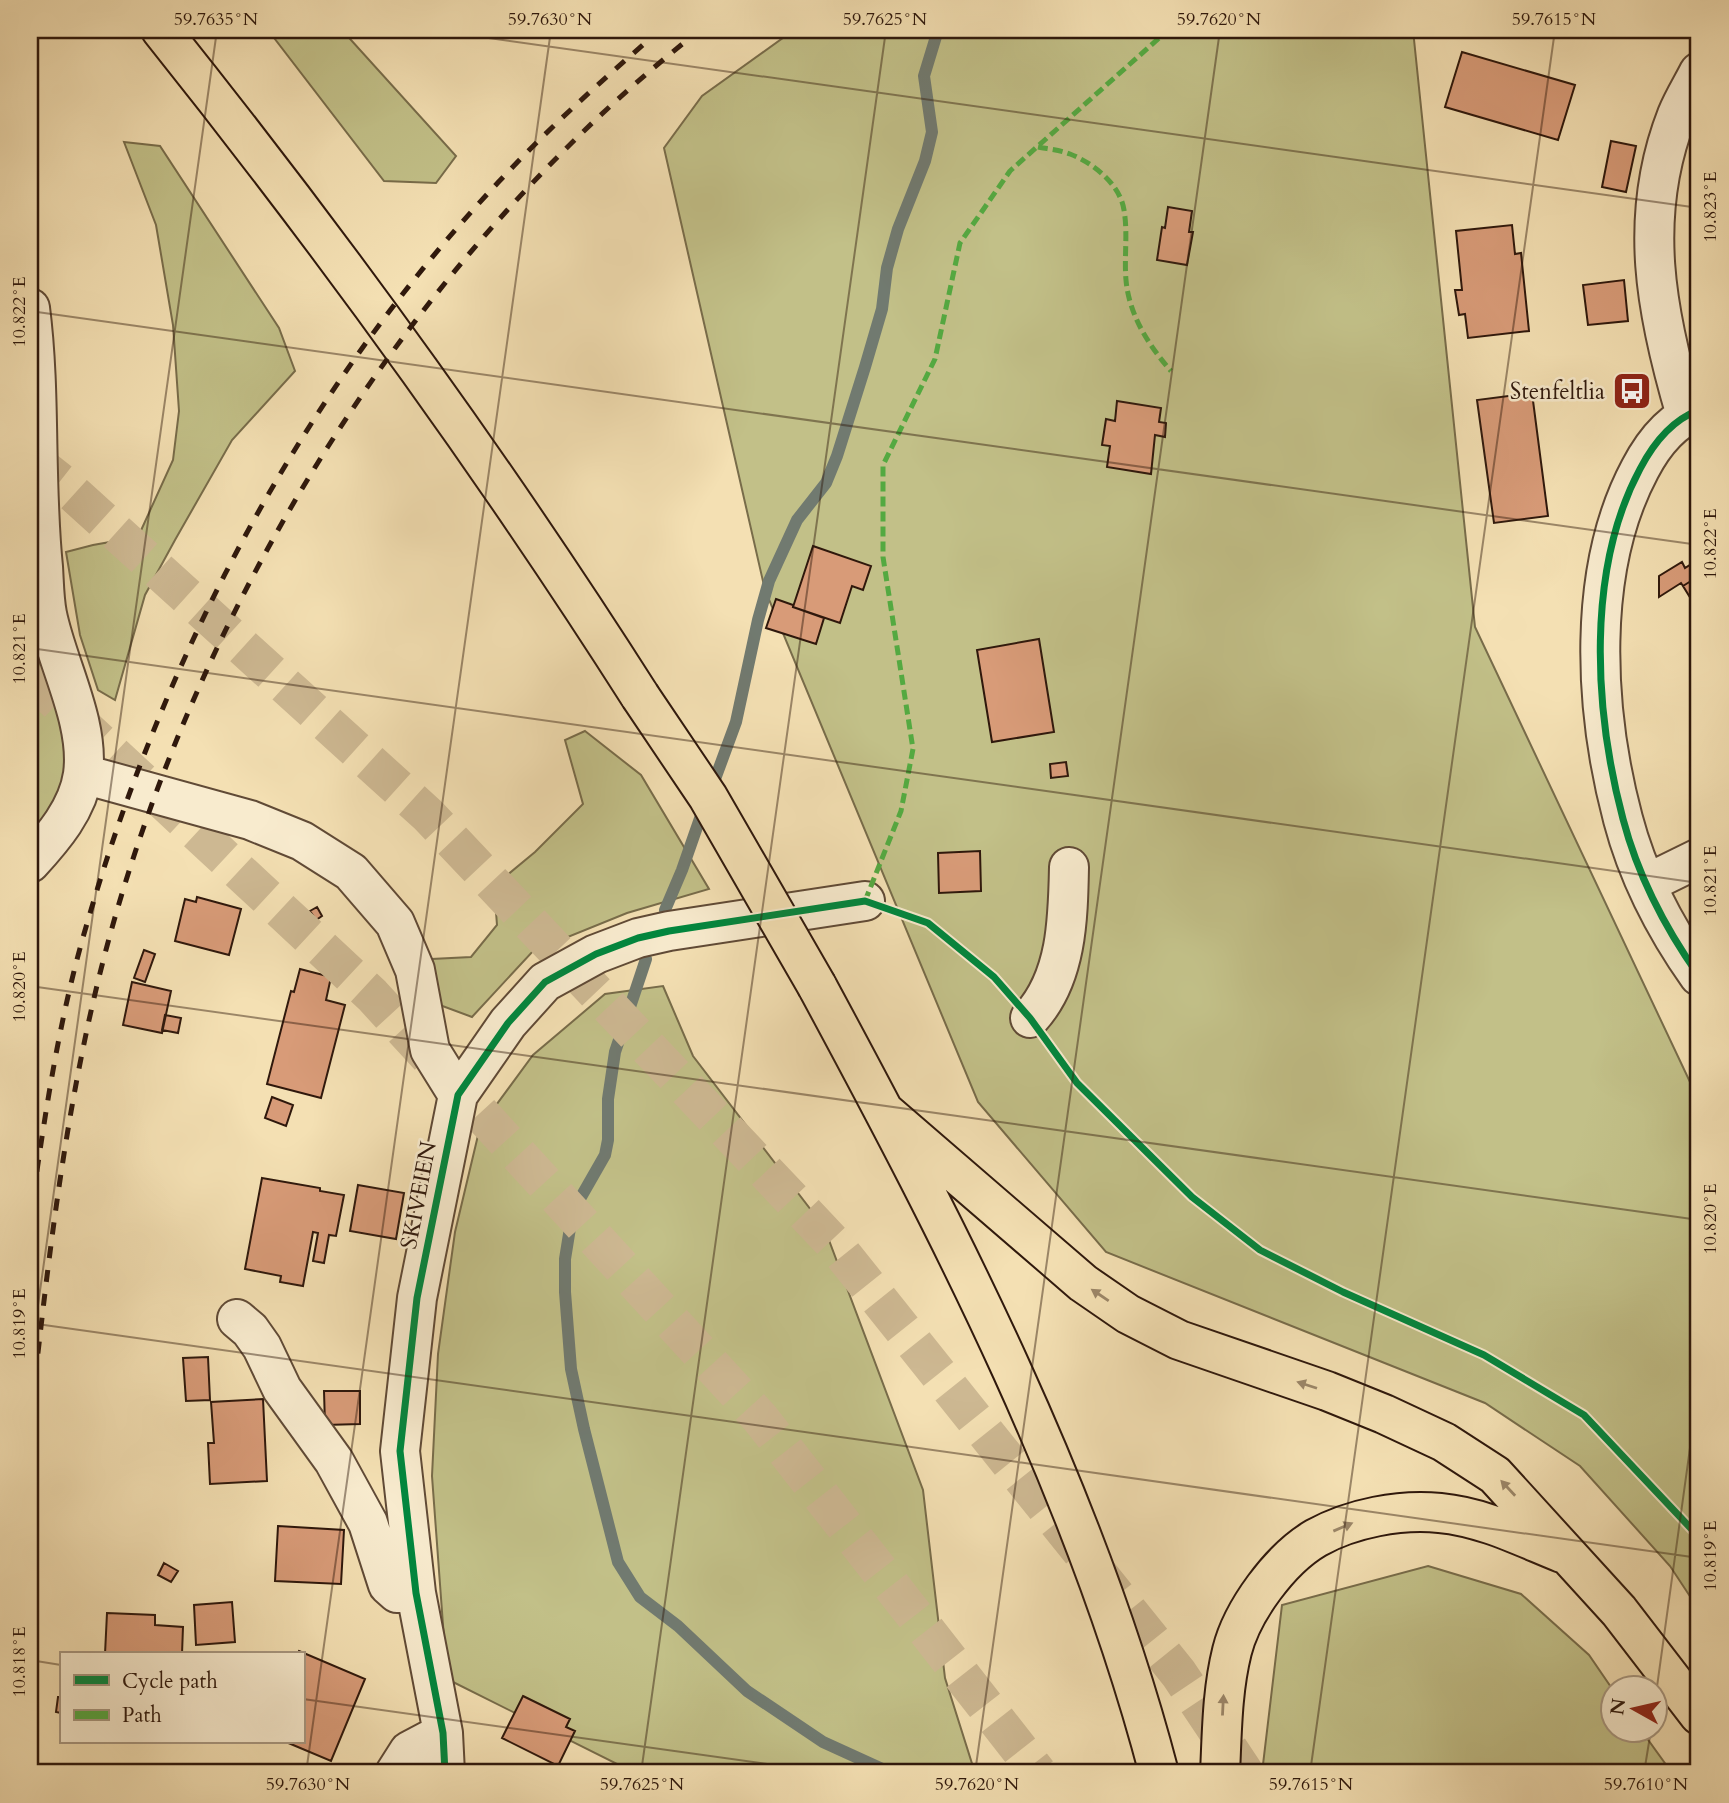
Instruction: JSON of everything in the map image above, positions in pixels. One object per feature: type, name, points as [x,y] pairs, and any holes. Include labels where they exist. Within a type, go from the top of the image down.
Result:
[{"type":"main road","points":[[161,30],[303,212],[449,410],[567,581],[708,797],[817,986],[886,1113],[965,1269],[1063,1487],[1127,1663],[1159,1773]]},
{"type":"main road","points":[[886,1113],[1083,1283],[1128,1314],[1180,1340],[1327,1391],[1384,1414],[1444,1442],[1495,1475],[1619,1611],[1699,1715]]},
{"type":"main road","points":[[1220,1773],[1224,1687],[1233,1648],[1250,1608],[1281,1568],[1315,1539],[1356,1522],[1396,1514],[1440,1513],[1479,1520],[1570,1556]]},
{"type":"street","points":[[1699,72],[1678,114],[1666,151],[1653,221],[1659,305],[1672,368],[1693,413],[1670,428],[1651,451],[1624,502],[1614,531],[1602,611],[1602,691],[1608,746],[1623,819],[1662,920],[1699,976]]},
{"type":"street","points":[[30,308],[35,346],[37,511],[47,614],[82,736],[83,774],[55,836],[30,863]]},
{"type":"street","points":[[83,774],[250,820],[302,841],[351,872],[395,923],[415,970],[430,1050],[458,1095]]},
{"type":"street","points":[[1646,884],[1699,858]]},
{"type":"street","points":[[1030,1018],[1043,1004],[1054,984],[1059,965],[1068,916],[1069,867]]},
{"type":"street","name":"SKIVEIEN","points":[[445,1773],[443,1733],[416,1593],[400,1451],[417,1298],[458,1095],[508,1023],[545,982],[596,954],[638,938],[669,931],[864,901]]},
{"type":"street","points":[[236,1319],[250,1330],[262,1346],[291,1405],[334,1461],[371,1530],[388,1585],[397,1593],[416,1593]]},
{"type":"street","points":[[395,1773],[408,1751],[443,1733]]},
{"type":"shaded area","points":[[268,30],[342,30],[456,156],[436,183],[384,181]]},
{"type":"shaded area","points":[[794,30],[1413,30],[1475,627],[1699,1101],[1699,1610],[1670,1566],[1580,1466],[1485,1403],[1106,1252],[978,1102],[765,590],[664,148],[702,96]]},
{"type":"shaded area","points":[[124,142],[160,146],[279,328],[295,371],[232,440],[175,540],[145,595],[115,700],[98,690],[80,635],[66,552],[138,537],[173,460],[179,411],[173,325],[156,225]]},
{"type":"shaded area","points":[[30,620],[41,667],[65,733],[64,795],[30,832]]},
{"type":"shaded area","points":[[585,731],[641,775],[709,889],[627,913],[533,951],[472,1017],[437,1004],[432,959],[471,957],[497,925],[494,886],[535,852],[583,804],[565,740]]},
{"type":"shaded area","points":[[663,986],[693,1056],[824,1227],[923,1490],[945,1678],[975,1773],[635,1773],[447,1679],[432,1476],[438,1354],[455,1232],[480,1127],[533,1055],[605,994]]},
{"type":"shaded area","points":[[1428,1566],[1521,1594],[1589,1655],[1602,1674],[1600,1744],[1651,1744],[1672,1773],[1262,1773],[1282,1605]]},
{"type":"building","points":[[1462,52],[1575,85],[1558,140],[1445,107]]},
{"type":"building","points":[[1611,141],[1636,146],[1626,192],[1602,187]]},
{"type":"building","points":[[1168,207],[1192,211],[1189,232],[1193,232],[1187,265],[1157,260]]},
{"type":"building","points":[[1512,225],[1515,254],[1521,253],[1529,331],[1468,338],[1465,314],[1459,315],[1455,290],[1462,290],[1456,231]]},
{"type":"building","points":[[1624,280],[1628,321],[1588,325],[1583,285]]},
{"type":"building","points":[[1532,393],[1548,516],[1494,523],[1477,400]]},
{"type":"building","points":[[1117,401],[1161,408],[1159,422],[1166,423],[1165,437],[1155,435],[1151,474],[1107,467],[1110,446],[1102,445],[1106,419],[1115,421]]},
{"type":"building","points":[[813,546],[871,566],[863,590],[852,586],[840,623],[793,607]]},
{"type":"building","points":[[1699,559],[1699,576],[1683,586],[1681,583],[1659,597],[1659,576],[1682,562],[1685,568]]},
{"type":"building","points":[[1699,576],[1699,612],[1683,586]]},
{"type":"building","points":[[776,599],[824,618],[816,644],[766,628]]},
{"type":"building","points":[[1039,639],[1054,732],[992,742],[977,650]]},
{"type":"building","points":[[1066,762],[1068,776],[1051,778],[1050,764]]},
{"type":"building","points":[[980,851],[981,891],[939,893],[938,853]]},
{"type":"building","points":[[197,897],[241,909],[229,955],[175,941],[185,899],[196,902]]},
{"type":"building","points":[[317,907],[322,916],[316,920],[310,911]]},
{"type":"building","points":[[144,950],[155,954],[145,982],[134,978]]},
{"type":"building","points":[[300,969],[331,977],[326,1000],[345,1005],[321,1098],[267,1084],[291,991],[294,992]]},
{"type":"building","points":[[132,982],[171,991],[162,1033],[123,1025]]},
{"type":"building","points":[[165,1015],[181,1018],[178,1033],[162,1030]]},
{"type":"building","points":[[272,1097],[293,1105],[286,1126],[265,1118]]},
{"type":"building","points":[[262,1178],[344,1195],[336,1236],[329,1235],[324,1263],[313,1261],[318,1233],[313,1232],[303,1286],[280,1282],[281,1276],[245,1269]]},
{"type":"building","points":[[358,1185],[404,1193],[396,1239],[350,1231]]},
{"type":"building","points":[[208,1357],[210,1400],[186,1401],[183,1358]]},
{"type":"building","points":[[324,1391],[360,1391],[360,1424],[325,1425]]},
{"type":"building","points":[[263,1399],[267,1481],[210,1484],[208,1443],[214,1443],[211,1402]]},
{"type":"building","points":[[278,1526],[344,1530],[341,1584],[275,1581]]},
{"type":"building","points":[[164,1563],[178,1571],[171,1582],[158,1575]]},
{"type":"building","points":[[232,1602],[235,1642],[196,1645],[194,1605]]},
{"type":"building","points":[[107,1613],[155,1615],[155,1625],[183,1627],[182,1652],[105,1652]]},
{"type":"building","points":[[304,1653],[365,1679],[331,1761],[291,1744],[304,1744]]},
{"type":"building","points":[[523,1696],[570,1719],[566,1727],[575,1731],[558,1766],[502,1738]]},
{"type":"building","points":[[58,1697],[60,1697],[60,1713],[56,1712]]},
{"type":"waterway","points":[[711,790],[736,722],[769,581],[797,520],[826,483],[865,367],[882,309],[887,268],[898,229],[925,161],[932,132],[924,76],[938,30]]},
{"type":"waterway","points":[[665,910],[704,807]]},
{"type":"waterway","points":[[646,959],[615,1052],[608,1099],[608,1140],[605,1155],[577,1204],[565,1259],[571,1369],[618,1562],[640,1597],[678,1626],[747,1691],[823,1742],[891,1773]]},
{"type":"tunnel","points":[[30,458],[63,484],[428,815],[836,1246],[1179,1674],[1245,1773]]},
{"type":"tunnel","points":[[30,677],[372,995],[760,1418],[1038,1773]]},
{"type":"railway","points":[[30,1219],[46,1109],[67,999],[86,927],[119,823],[157,721],[202,621],[252,524],[307,430],[369,339],[435,253],[545,135],[660,30]]},
{"type":"railway","points":[[30,1425],[60,1178],[81,1056],[95,995],[110,935],[151,806],[202,680],[264,556],[334,436],[414,323],[502,216],[597,118],[700,30]]},
{"type":"marked path","points":[[865,901],[901,811],[913,749],[883,557],[883,465],[935,359],[960,243],[1010,171],[1168,30]]},
{"type":"marked path","points":[[1038,147],[1079,158],[1104,176],[1117,192],[1124,210],[1126,280],[1131,305],[1148,340],[1171,371]]},
{"type":"cycle path","points":[[1699,410],[1672,426],[1657,442],[1640,469],[1623,509],[1610,551],[1600,641],[1606,733],[1613,777],[1629,840],[1654,901],[1699,976]]},
{"type":"cycle path","points":[[445,1773],[443,1733],[416,1593],[400,1451],[417,1298],[458,1095],[508,1023],[545,982],[596,954],[638,938],[669,931],[865,901],[928,923],[994,977],[1030,1018],[1077,1083],[1192,1197],[1260,1250],[1343,1292],[1484,1355],[1584,1415],[1699,1537]]},
{"type":"place","name":"Stenfeltlia","points":[[1632,391]]}]
